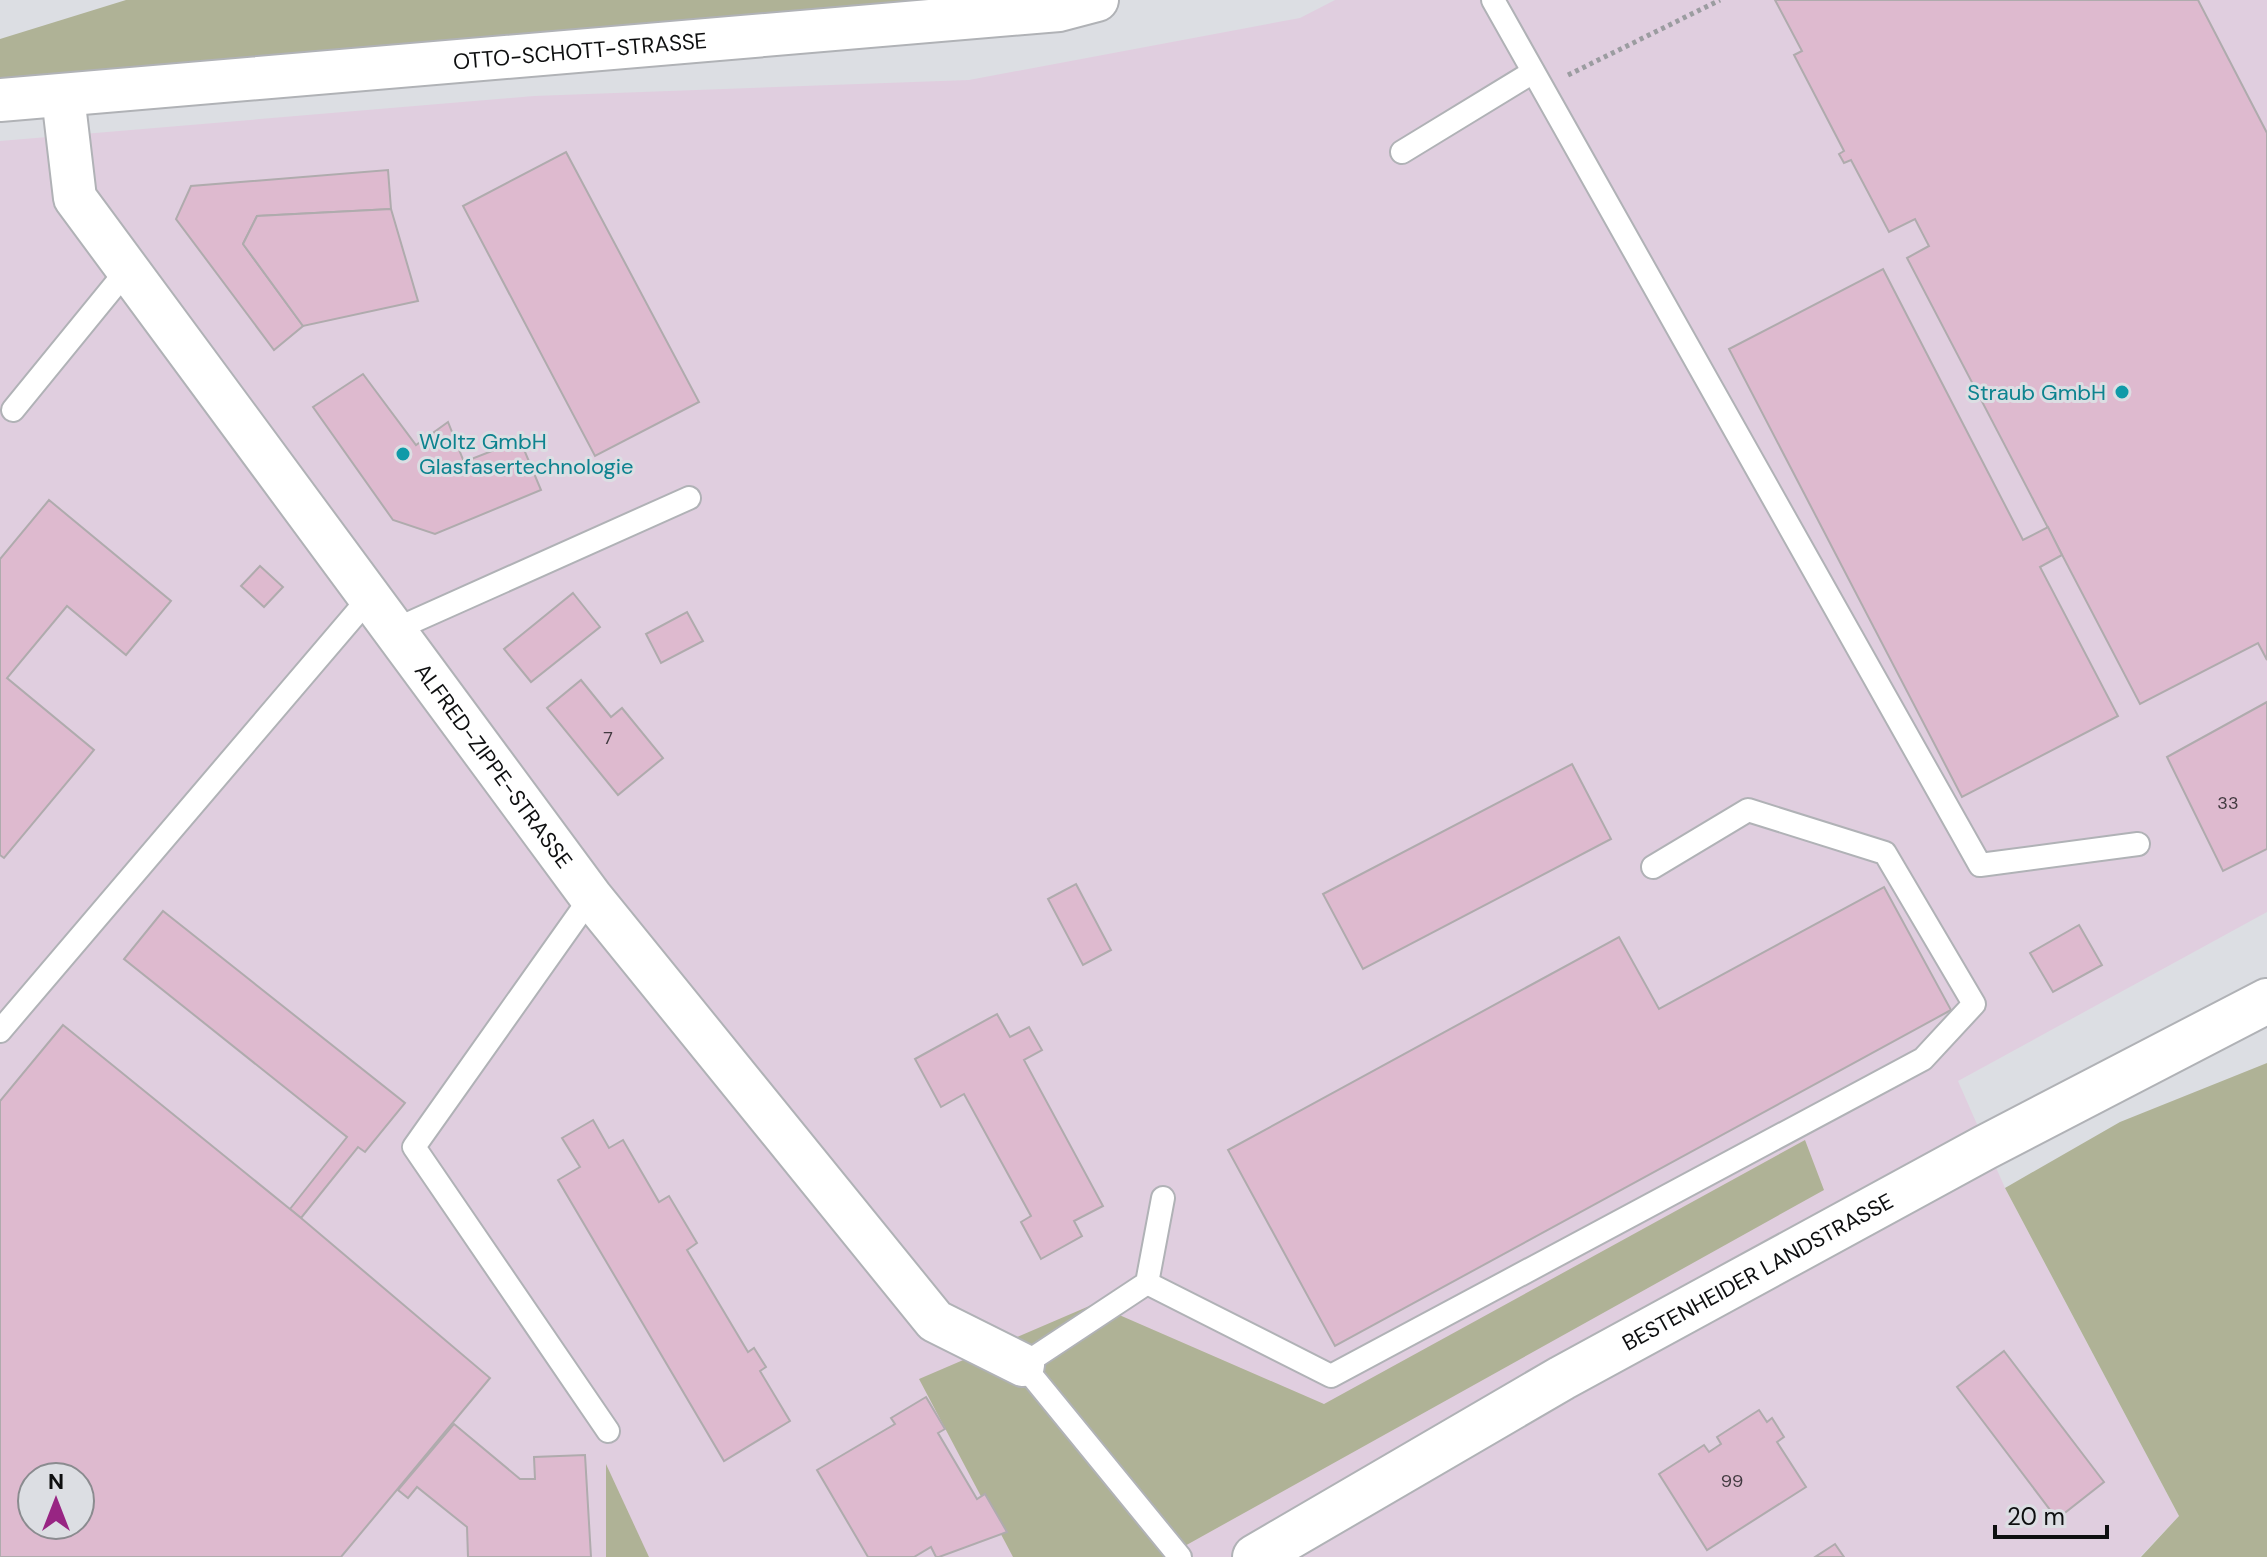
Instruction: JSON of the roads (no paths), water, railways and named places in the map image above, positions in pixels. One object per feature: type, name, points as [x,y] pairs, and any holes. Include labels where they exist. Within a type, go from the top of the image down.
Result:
[{"type":"main road","name":"BESTENHEIDER LANDSTRASSE","points":[[1255,1557],[1575,1370],[1984,1148],[2267,1001]]},
{"type":"street","name":"OTTO-SCHOTT-STRASSE","points":[[0,100],[1059,10],[1097,0]]},
{"type":"street","name":"ALFRED-ZIPPE-STRASSE","points":[[63,96],[75,198],[591,897],[935,1321],[1023,1365]]},
{"type":"lane","points":[[1493,0],[1980,865],[2138,844]]},
{"type":"lane","points":[[1402,152],[1538,80]]},
{"type":"lane","points":[[13,410],[128,269]]},
{"type":"lane","points":[[394,630],[689,498]]},
{"type":"lane","points":[[0,1031],[370,597]]},
{"type":"lane","points":[[1147,1283],[1331,1376],[1923,1059],[1974,1004],[1885,853],[1748,810],[1653,867]]},
{"type":"lane","points":[[591,897],[414,1147],[608,1431]]},
{"type":"lane","points":[[1163,1198],[1147,1283],[1023,1365],[1180,1557]]},
{"type":"place","name":"Straub GmbH","points":[[2122,392]]},
{"type":"place","name":"Woltz GmbH Glasfasertechnologie","points":[[403,454]]}]
